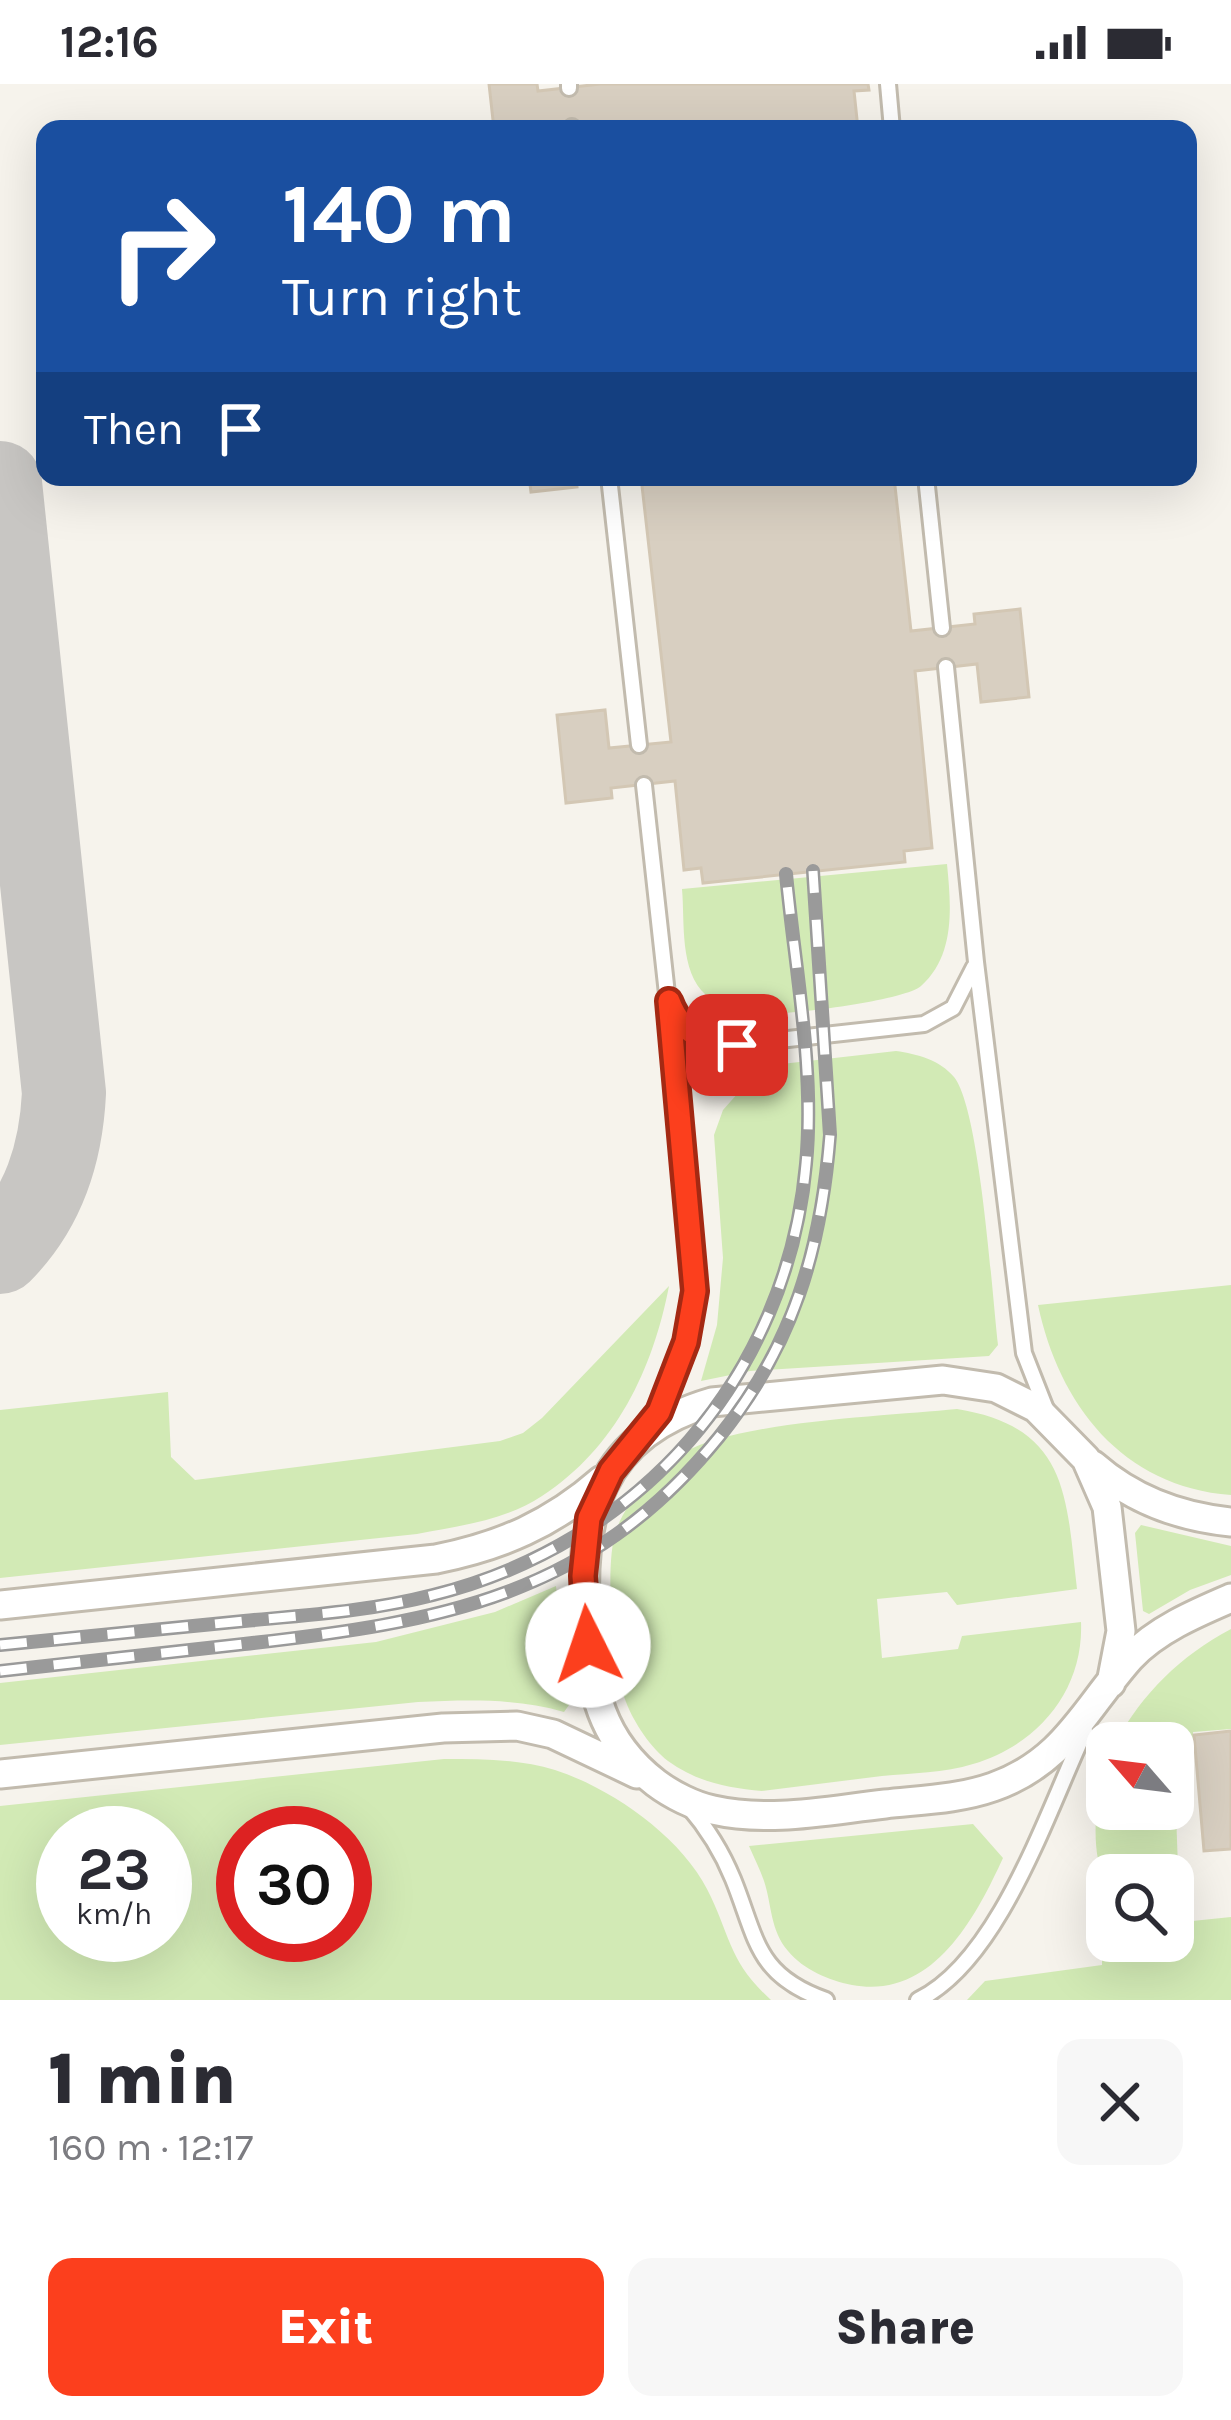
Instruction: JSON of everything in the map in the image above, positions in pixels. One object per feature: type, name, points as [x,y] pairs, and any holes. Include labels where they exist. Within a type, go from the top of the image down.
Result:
[{"type":"street","points":[[0,1605],[486,1549],[525,1534],[557,1514],[666,1419],[712,1402],[944,1381],[971,1382],[1018,1396],[1059,1428],[1110,1480],[1159,1506],[1231,1522]]},
{"type":"street","points":[[1086,1459],[1100,1485],[1110,1531],[1121,1631],[1104,1694]]},
{"type":"street","points":[[611,1471],[589,1518],[584,1546],[590,1679],[613,1737],[669,1791]]},
{"type":"street","points":[[0,1774],[443,1728],[517,1726],[553,1734],[710,1810],[790,1815],[951,1797],[992,1787],[1036,1765],[1075,1732],[1133,1655],[1196,1612],[1231,1598]]},
{"type":"lane","points":[[888,84],[891,120]]},
{"type":"lane","points":[[610,486],[639,745]]},
{"type":"lane","points":[[927,486],[942,628]]},
{"type":"lane","points":[[946,667],[1024,1353],[1042,1404],[1059,1428]]},
{"type":"lane","points":[[640,1438],[674,1379],[695,1291],[644,785]]},
{"type":"lane","points":[[669,1001],[680,1022],[695,1036],[724,1046],[924,1024],[953,1008],[976,962]]},
{"type":"lane","points":[[919,2000],[944,1986],[965,1966],[997,1921],[1104,1694]]},
{"type":"lane","points":[[669,1791],[720,1850],[753,1941],[765,1958],[796,1987],[826,2000]]},
{"type":"green space","points":[[947,864],[946,945],[932,974],[909,992],[832,1008],[739,1013],[709,998],[691,973],[682,889]]},
{"type":"green space","points":[[896,1051],[942,1066],[963,1096],[978,1162],[998,1345],[989,1356],[750,1371],[701,1381],[717,1325],[723,1258],[714,1135],[723,1110],[754,1075],[773,1065]]},
{"type":"green space","points":[[1231,1285],[1231,1495],[1192,1489],[1158,1476],[1102,1434],[1062,1375],[1038,1305]]},
{"type":"green space","points":[[669,1286],[653,1347],[610,1430],[568,1477],[513,1511],[417,1534],[0,1578],[0,1410],[168,1392],[171,1457],[195,1480],[500,1441],[523,1433],[542,1418]]},
{"type":"green space","points":[[957,1409],[994,1418],[1041,1449],[1064,1496],[1077,1589],[957,1605],[947,1592],[877,1599],[882,1658],[958,1649],[962,1636],[1081,1622],[1075,1670],[1052,1711],[1037,1729],[996,1755],[940,1771],[762,1791],[713,1783],[668,1761],[629,1710],[614,1642],[612,1547],[634,1498],[680,1455],[736,1434]]},
{"type":"green space","points":[[1141,1525],[1231,1546],[1231,1575],[1190,1590],[1149,1614],[1143,1611],[1135,1533]]},
{"type":"green space","points":[[556,1586],[569,1705],[564,1712],[510,1702],[418,1702],[0,1745],[0,1683],[376,1642],[495,1612]]},
{"type":"green space","points":[[1231,1629],[1231,1729],[1194,1732],[1194,1722],[1129,1722],[1164,1677]]},
{"type":"green space","points":[[444,1759],[541,1766],[577,1778],[642,1816],[695,1869],[738,1960],[771,2000],[0,2000],[0,1806]]},
{"type":"green space","points":[[973,1824],[1003,1858],[979,1906],[947,1950],[928,1967],[905,1980],[880,1986],[825,1977],[788,1951],[778,1935],[749,1846]]},
{"type":"green space","points":[[1096,1830],[1177,1830],[1178,1854],[1097,1854]]},
{"type":"green space","points":[[1231,1917],[1231,2000],[967,2000],[985,1981],[1102,1962],[1194,1962],[1194,1921]]},
{"type":"building","points":[[489,84],[537,84],[538,91],[600,84],[868,84],[869,90],[854,91],[857,120],[493,120]]},
{"type":"building","points":[[530,486],[577,486],[577,487],[531,492]]},
{"type":"building","points":[[642,486],[895,486],[911,631],[975,624],[974,614],[1020,609],[1029,697],[981,702],[977,664],[915,671],[932,848],[904,851],[905,862],[703,883],[701,868],[684,870],[675,781],[611,788],[612,798],[566,803],[557,715],[605,710],[609,748],[671,742]]},
{"type":"building","points":[[1231,1731],[1231,1849],[1204,1851],[1194,1735]]},
{"type":"taxiway","points":[[0,483],[64,1093],[59,1137],[47,1179],[28,1217],[0,1252]]},
{"type":"railway","points":[[0,1671],[315,1635],[445,1611],[506,1593],[563,1567],[617,1534],[669,1491],[745,1403],[784,1332],[810,1257],[830,1135],[813,871]]},
{"type":"railway","points":[[0,1645],[339,1612],[433,1595],[507,1571],[576,1536],[637,1492],[690,1440],[734,1381],[769,1314],[793,1242],[806,1164],[808,1092],[786,874]]},
{"type":"route","points":[[588,1645],[583,1576],[589,1518],[611,1471],[659,1412],[686,1342],[695,1291],[669,1001],[674,1014],[695,1036],[712,1044],[737,1045]]}]
